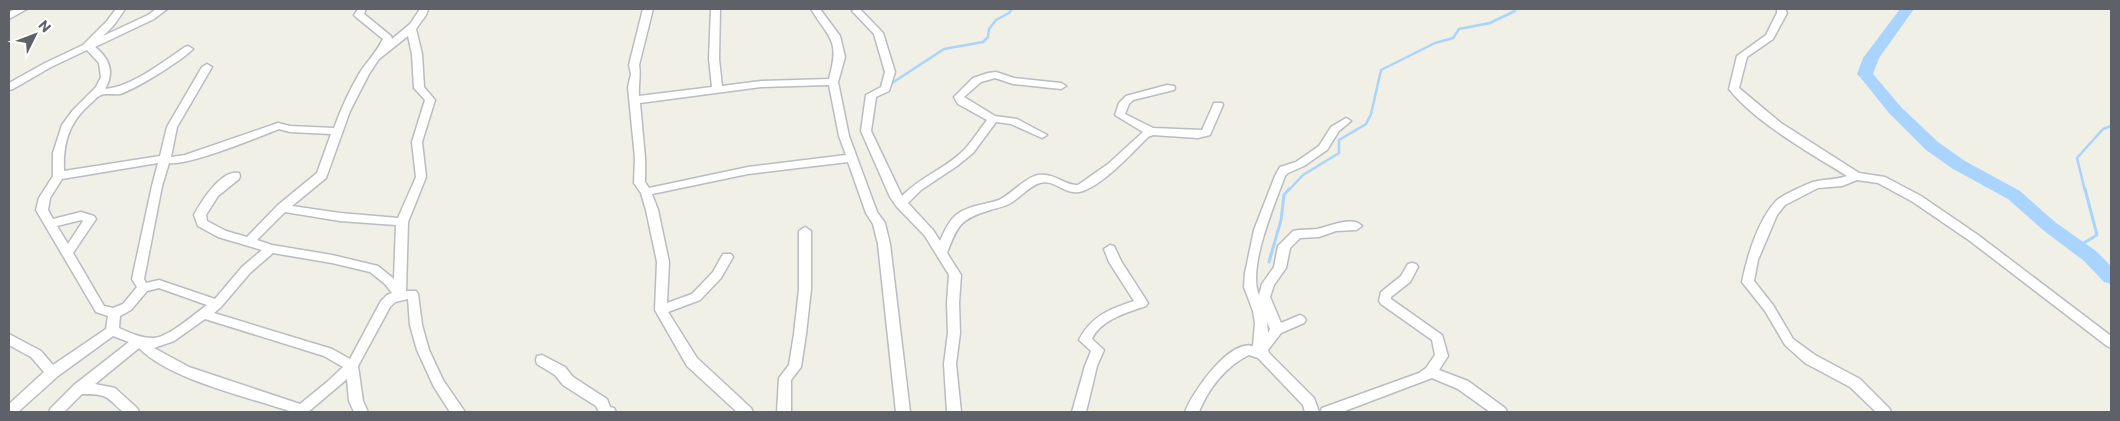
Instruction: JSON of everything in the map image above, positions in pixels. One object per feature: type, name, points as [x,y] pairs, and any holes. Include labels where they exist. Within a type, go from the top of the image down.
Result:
[{"type":"street","points":[[9,16],[22,9]]},
{"type":"street","points":[[87,46],[111,23],[120,9]]},
{"type":"street","points":[[9,87],[87,46],[151,17],[162,9]]},
{"type":"street","points":[[362,9],[359,14],[388,38],[382,53]]},
{"type":"street","points":[[249,242],[282,208],[322,175],[337,131],[356,87],[376,57],[411,28],[424,9]]},
{"type":"street","points":[[648,9],[634,65],[636,74],[633,87],[640,158],[639,183],[646,192],[663,262],[662,310],[669,326],[692,362],[746,412]]},
{"type":"street","points":[[715,9],[714,59],[717,89]]},
{"type":"street","points":[[815,9],[835,36],[840,57],[833,82],[844,136],[872,213],[879,223],[884,244],[903,412]]},
{"type":"street","points":[[1781,9],[1782,13],[1770,37],[1742,56],[1734,89],[1753,108],[1777,127],[1856,176],[1882,180],[1917,199],[1974,238],[2111,343]]},
{"type":"street","points":[[857,11],[878,34],[890,72],[885,88],[871,95],[866,131],[896,197],[929,233],[955,275],[953,303],[954,333],[950,364],[954,412]]},
{"type":"street","points":[[400,295],[402,222],[421,177],[417,142],[430,100],[419,88],[417,54],[411,28]]},
{"type":"street","points":[[87,46],[98,53],[106,71],[103,84],[98,92],[89,98],[70,118],[58,153],[58,176],[44,198],[42,210],[51,223],[56,237],[100,309],[114,313],[127,307],[143,288],[159,284],[218,304]]},
{"type":"street","points":[[98,92],[118,91],[154,72],[188,49]]},
{"type":"street","points":[[143,288],[138,279],[157,186],[166,159],[172,127],[207,67]]},
{"type":"street","points":[[1042,135],[1013,121],[993,119],[962,102],[959,97],[977,80],[996,75],[1013,81],[1061,86]]},
{"type":"street","points":[[635,100],[761,84],[833,82]]},
{"type":"street","points":[[1170,88],[1150,94],[1138,94],[1129,97],[1122,105],[1120,115],[1150,131],[1197,135],[1206,133],[1218,105]]},
{"type":"street","points":[[901,204],[917,188],[953,164],[969,150],[993,119]]},
{"type":"street","points":[[1261,354],[1263,327],[1250,289],[1251,263],[1275,189],[1284,170],[1300,164],[1323,148],[1335,130],[1346,121]]},
{"type":"street","points":[[58,176],[166,159],[176,161],[278,126],[337,131]]},
{"type":"street","points":[[942,253],[950,231],[959,219],[967,214],[1004,202],[1038,179],[1052,179],[1071,189],[1081,188],[1112,167],[1150,131]]},
{"type":"street","points":[[646,192],[695,179],[785,164],[851,158]]},
{"type":"street","points":[[235,176],[218,186],[212,194],[200,215],[202,222],[222,234],[271,249],[332,259],[374,269],[389,281],[400,295]]},
{"type":"street","points":[[1856,176],[1842,182],[1816,184],[1781,202],[1772,214],[1752,260],[1748,282],[1769,308],[1789,342],[1810,359],[1855,383],[1884,412]]},
{"type":"street","points":[[282,208],[340,217],[402,222]]},
{"type":"street","points":[[51,223],[81,216],[90,219],[67,254]]},
{"type":"street","points":[[1277,330],[1264,296],[1268,284],[1280,268],[1284,246],[1297,234],[1319,233],[1335,227],[1356,226]]},
{"type":"street","points":[[784,412],[785,378],[795,367],[804,298],[804,231]]},
{"type":"street","points":[[112,331],[139,341],[155,342],[170,338],[218,304],[246,270],[271,249]]},
{"type":"street","points":[[1079,412],[1091,366],[1098,350],[1085,340],[1090,329],[1100,321],[1142,303],[1115,262],[1110,249]]},
{"type":"street","points":[[662,310],[696,297],[717,275],[727,257]]},
{"type":"street","points":[[1327,412],[1424,377],[1431,372],[1442,356],[1438,338],[1385,301],[1385,295],[1406,279],[1412,267]]},
{"type":"street","points":[[139,341],[152,354],[184,371],[300,411],[332,386],[352,366],[385,304],[391,298],[412,294],[415,301],[416,326],[422,349],[439,386],[458,412]]},
{"type":"street","points":[[9,412],[53,372],[112,331],[114,313]]},
{"type":"street","points":[[203,314],[328,352],[352,366]]},
{"type":"street","points":[[1261,354],[1265,344],[1277,330],[1300,320]]},
{"type":"street","points":[[9,339],[36,354],[44,366],[53,372]]},
{"type":"street","points":[[56,412],[80,389],[139,341]]},
{"type":"street","points":[[1192,412],[1200,392],[1238,354],[1249,350],[1261,354],[1309,402],[1312,412]]},
{"type":"street","points":[[542,360],[560,371],[568,381],[602,403],[604,410],[609,412]]},
{"type":"street","points":[[352,366],[356,401],[361,412]]},
{"type":"street","points":[[1431,372],[1463,385],[1500,412]]},
{"type":"street","points":[[80,389],[107,389],[115,394],[132,412]]},
{"type":"waterway","points":[[889,85],[944,49],[983,42],[988,37],[989,29],[996,20],[1009,13],[1012,9]]},
{"type":"waterway","points":[[1288,191],[1303,175],[1339,153],[1339,140],[1366,124],[1371,114],[1381,70],[1435,43],[1453,38],[1459,29],[1490,23],[1515,11],[1515,9]]},
{"type":"waterway","points":[[1907,9],[1871,58],[1865,74],[1895,110],[1932,146],[1959,165],[2014,195],[2049,226],[2090,256],[2111,277]]},
{"type":"waterway","points":[[2085,191],[2077,158],[2103,129],[2111,126]]},
{"type":"waterway","points":[[1269,262],[1281,220],[1284,195],[1289,189]]},
{"type":"waterway","points":[[2077,247],[2097,235],[2085,189]]}]
